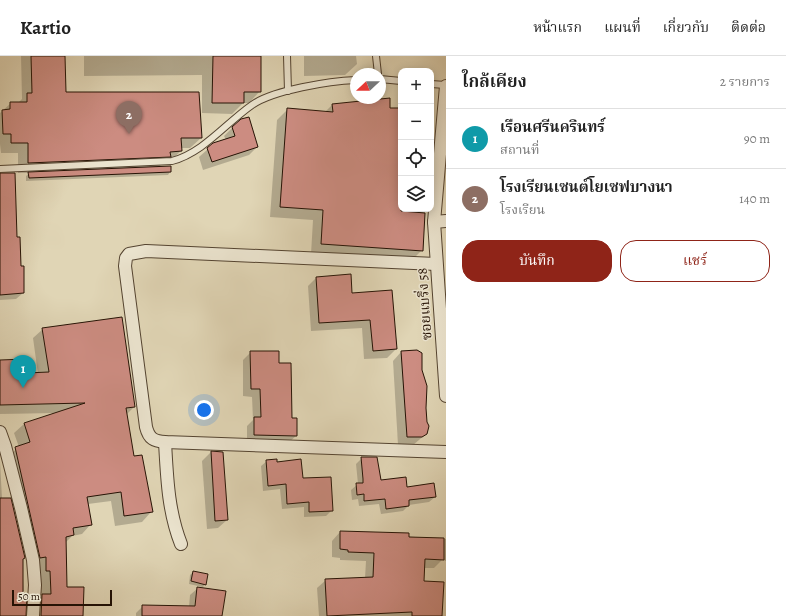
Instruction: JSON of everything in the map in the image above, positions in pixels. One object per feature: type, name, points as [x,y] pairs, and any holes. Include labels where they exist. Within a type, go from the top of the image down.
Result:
[{"type":"street","name":"ซอยแบริ่ง 58","points":[[446,85],[440,222],[436,264],[446,396]]},
{"type":"street","points":[[436,264],[146,251],[129,254],[126,258],[125,266],[146,427],[148,434],[152,439],[165,442],[446,452]]},
{"type":"street","points":[[0,432],[20,501],[33,560],[33,616]]},
{"type":"street","points":[[165,442],[169,505],[175,530],[181,544]]},
{"type":"lane","points":[[287,56],[288,91]]},
{"type":"lane","points":[[376,56],[377,68]]},
{"type":"lane","points":[[0,169],[149,163],[180,159],[190,154],[252,104],[264,98],[288,91],[340,80],[350,80]]},
{"type":"lane","points":[[386,80],[398,81]]},
{"type":"lane","points":[[434,84],[446,85]]},
{"type":"building","points":[[31,56],[65,56],[66,92],[199,92],[202,138],[181,138],[182,151],[170,152],[171,157],[28,163],[28,143],[11,143],[11,134],[3,134],[2,110],[10,109],[10,102],[27,102],[27,93],[32,93]]},
{"type":"building","points":[[213,56],[261,56],[261,92],[244,92],[244,103],[212,103]]},
{"type":"building","points":[[386,98],[390,98],[390,108],[398,108],[398,212],[425,213],[423,251],[321,244],[323,210],[280,207],[287,108],[333,112],[332,104],[350,102],[350,104],[386,104]]},
{"type":"building","points":[[249,117],[258,147],[212,162],[207,148],[213,143],[235,136],[232,127],[241,119]]},
{"type":"building","points":[[171,166],[171,172],[29,178],[28,172]]},
{"type":"building","points":[[0,173],[15,173],[17,237],[20,237],[21,266],[24,266],[24,293],[0,295]]},
{"type":"building","points":[[351,274],[352,293],[392,290],[397,349],[373,351],[370,320],[319,323],[316,277]]},
{"type":"building","points":[[122,317],[135,407],[126,408],[134,456],[142,455],[153,512],[124,516],[121,492],[87,497],[92,525],[73,528],[74,535],[66,537],[67,587],[84,587],[83,616],[41,616],[42,594],[51,594],[50,571],[46,571],[46,557],[40,558],[15,447],[30,442],[24,423],[85,403],[0,405],[0,360],[26,359],[26,373],[49,372],[42,328]]},
{"type":"building","points":[[417,350],[422,353],[422,370],[427,386],[426,408],[427,422],[429,426],[427,434],[422,437],[407,437],[401,351]]},
{"type":"building","points":[[250,351],[279,351],[279,363],[291,363],[292,418],[297,418],[297,436],[254,435],[254,417],[261,417],[260,389],[251,389]]},
{"type":"building","points":[[211,451],[223,452],[228,520],[215,521]]},
{"type":"building","points":[[361,457],[377,457],[381,480],[406,477],[407,487],[434,483],[436,497],[409,500],[409,506],[386,509],[385,499],[364,501],[364,494],[357,495],[356,483],[363,483]]},
{"type":"building","points":[[277,459],[277,462],[301,459],[303,478],[331,477],[333,511],[309,512],[309,502],[287,504],[286,484],[268,486],[266,460]]},
{"type":"building","points":[[0,498],[11,498],[25,558],[23,559],[23,594],[27,594],[26,616],[0,616]]},
{"type":"building","points":[[340,531],[409,533],[409,537],[444,538],[444,560],[425,559],[424,581],[444,582],[442,616],[412,616],[412,612],[327,616],[325,579],[373,577],[374,553],[348,552],[348,550],[340,549]]},
{"type":"building","points":[[193,571],[208,574],[206,585],[191,581]]},
{"type":"building","points":[[197,587],[226,591],[222,616],[142,616],[142,605],[195,606]]},
{"type":"place","name":"โรงเรียนเซนต์โยเซฟบางนา","points":[[129,134]]},
{"type":"place","name":"เรือนศรีนครินทร์","points":[[23,388]]}]
